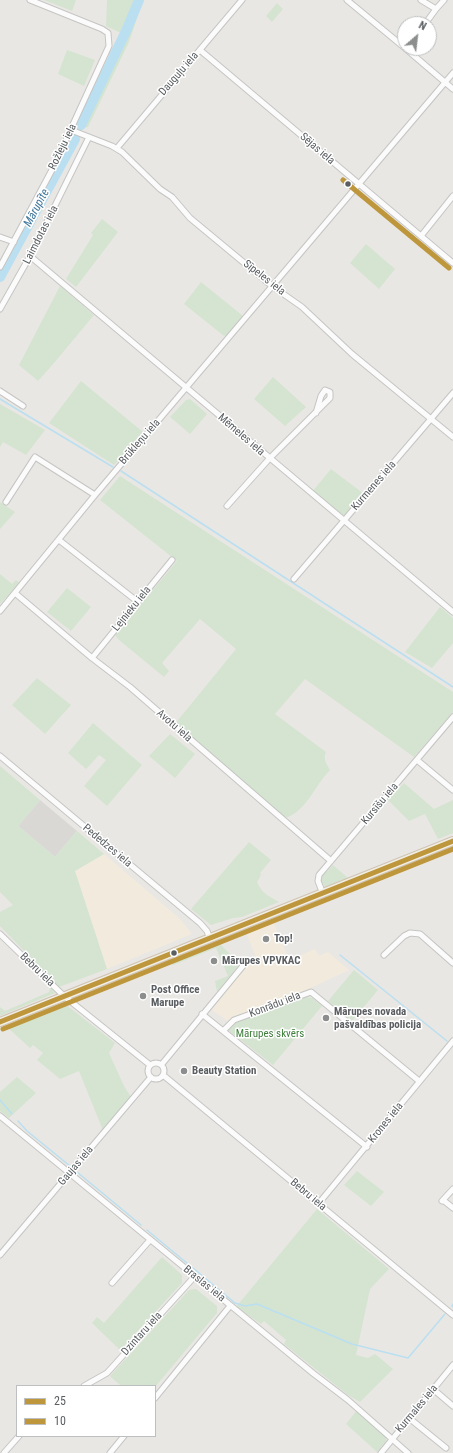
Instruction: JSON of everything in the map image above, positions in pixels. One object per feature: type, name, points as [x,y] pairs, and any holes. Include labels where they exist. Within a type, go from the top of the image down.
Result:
[{"type":"main road","points":[[0,1022],[453,841]]},
{"type":"street","name":"Rožleju iela","points":[[0,267],[71,130],[109,46],[108,33],[102,29],[30,0]]},
{"type":"street","name":"Dauguļu iela","points":[[117,148],[242,0]]},
{"type":"street","points":[[347,0],[397,41]]},
{"type":"street","points":[[421,0],[436,9]]},
{"type":"street","points":[[431,16],[444,0]]},
{"type":"street","name":"Sējas iela","points":[[200,50],[453,263]]},
{"type":"street","points":[[414,56],[453,89]]},
{"type":"street","name":"Brūkleņu iela","points":[[0,611],[95,495],[453,73]]},
{"type":"street","name":"Sīpeles iela","points":[[71,130],[117,148],[160,189],[172,197],[190,218],[272,286],[302,308],[352,354],[453,437]]},
{"type":"street","name":"Laimdotas iela","points":[[0,309],[30,256],[89,137]]},
{"type":"street","points":[[421,236],[453,196]]},
{"type":"street","points":[[0,237],[14,242]]},
{"type":"street","name":"Mēmeles iela","points":[[30,256],[343,522],[453,612]]},
{"type":"street","points":[[0,391],[23,406]]},
{"type":"street","name":"Kurmenes iela","points":[[294,579],[453,392]]},
{"type":"street","points":[[227,506],[269,459],[316,413]]},
{"type":"street","points":[[6,502],[34,457],[95,495]]},
{"type":"street","points":[[59,540],[138,602]]},
{"type":"street","name":"Lejnieku iela","points":[[92,658],[172,560]]},
{"type":"street","name":"Avotu iela","points":[[15,593],[130,688],[331,861]]},
{"type":"street","name":"Kursīšu iela","points":[[323,894],[318,878],[453,717]]},
{"type":"street","name":"Pededzes iela","points":[[0,756],[200,923],[207,931],[210,939]]},
{"type":"street","points":[[417,760],[453,790]]},
{"type":"street","points":[[384,955],[404,936],[410,933],[420,934],[453,963]]},
{"type":"street","name":"Bebru iela","points":[[0,934],[64,996],[150,1065]]},
{"type":"street","points":[[162,1064],[247,961]]},
{"type":"street","name":"Konrādu iela","points":[[223,1031],[234,1020],[311,992],[419,1081]]},
{"type":"street","points":[[202,1014],[367,1147]]},
{"type":"street","name":"Krones iela","points":[[319,1203],[453,1042]]},
{"type":"street","points":[[156,1062],[162,1064],[165,1069],[163,1076],[157,1079],[151,1077],[148,1071],[150,1065],[156,1062]]},
{"type":"street","name":"Bebru iela","points":[[163,1076],[319,1203],[453,1315]]},
{"type":"street","name":"Gaujas iela","points":[[0,1254],[151,1077]]},
{"type":"street","name":"Braslas iela","points":[[0,1116],[230,1306],[314,1374],[329,1384],[408,1453]]},
{"type":"street","points":[[453,1189],[443,1200],[453,1208]]},
{"type":"street","points":[[112,1283],[150,1240]]},
{"type":"street","name":"Dzintaru iela","points":[[86,1385],[107,1372],[194,1276]]},
{"type":"street","points":[[156,1397],[230,1306]]},
{"type":"street","name":"Kurmales iela","points":[[381,1453],[453,1365]]},
{"type":"street","points":[[433,1389],[453,1406]]},
{"type":"street","points":[[409,1418],[446,1448]]},
{"type":"street","points":[[4,1453],[18,1437]]},
{"type":"street","points":[[110,1453],[123,1437]]},
{"type":"shaded area","points":[[40,800],[77,831],[55,857],[18,826]]},
{"type":"shaded area","points":[[104,854],[180,919],[192,934],[107,969],[75,871]]},
{"type":"shaded area","points":[[273,921],[289,960],[315,949],[319,956],[328,952],[349,970],[302,992],[232,1017],[228,1021],[212,1010],[255,955],[246,932]]},
{"type":"green space","points":[[44,0],[76,0],[72,11]]},
{"type":"green space","points":[[107,0],[143,0],[129,42],[88,127],[77,129],[76,125],[121,33],[106,26]]},
{"type":"green space","points":[[277,3],[283,9],[272,22],[266,16]]},
{"type":"green space","points":[[67,50],[95,60],[84,86],[58,74]]},
{"type":"green space","points":[[102,219],[118,232],[76,287],[66,279],[93,235],[91,233]]},
{"type":"green space","points":[[366,244],[395,269],[379,289],[350,263]]},
{"type":"green space","points":[[201,282],[243,316],[229,334],[224,336],[184,304]]},
{"type":"green space","points":[[60,286],[94,315],[38,381],[19,365]]},
{"type":"green space","points":[[273,377],[306,407],[285,426],[254,399]]},
{"type":"green space","points":[[81,381],[143,432],[114,465],[49,423]]},
{"type":"green space","points":[[190,399],[207,414],[190,434],[170,417],[186,400]]},
{"type":"green space","points":[[0,404],[45,430],[26,455],[3,442],[0,447]]},
{"type":"green space","points":[[331,469],[364,494],[346,515],[341,516],[312,492]]},
{"type":"green space","points":[[120,476],[453,692],[453,712],[414,757],[305,679],[275,714],[326,752],[325,759],[330,770],[305,804],[292,815],[285,818],[174,725],[236,649],[200,619],[162,663],[169,671],[164,677],[115,635],[177,561],[100,500]]},
{"type":"green space","points":[[0,502],[15,512],[0,529]]},
{"type":"green space","points":[[0,574],[12,584],[16,580],[20,583],[0,604]]},
{"type":"green space","points":[[67,588],[91,607],[71,631],[47,612]]},
{"type":"green space","points":[[440,607],[453,618],[453,643],[432,668],[405,652]]},
{"type":"green space","points":[[37,678],[71,705],[45,734],[12,705]]},
{"type":"green space","points":[[93,723],[142,765],[107,806],[84,786],[106,760],[99,755],[86,769],[68,753]]},
{"type":"green space","points":[[170,734],[195,754],[175,778],[149,756]]},
{"type":"green space","points":[[0,766],[40,800],[18,826],[55,857],[77,831],[104,854],[75,871],[107,969],[59,987],[0,926],[0,912],[13,905],[0,892]]},
{"type":"green space","points":[[404,783],[434,809],[453,800],[453,833],[438,839],[425,814],[409,821],[388,800]]},
{"type":"green space","points":[[249,842],[271,860],[260,873],[261,875],[257,882],[264,892],[279,902],[242,917],[233,918],[211,925],[191,909]]},
{"type":"green space","points":[[333,865],[348,878],[325,887],[321,881],[322,876]]},
{"type":"green space","points":[[220,944],[239,965],[217,992],[215,981],[228,976],[216,948],[173,965],[171,963]]},
{"type":"green space","points":[[354,970],[378,990],[352,1021],[328,1001]]},
{"type":"green space","points":[[50,987],[55,993],[0,1016],[0,1007],[5,1011],[49,992]]},
{"type":"green space","name":"Mārupes skvērs","points":[[307,997],[312,998],[322,1006],[273,1065],[228,1030],[230,1024]]},
{"type":"green space","points":[[65,1004],[115,1043],[109,1053],[124,1086],[131,1097],[99,1134],[102,1128],[79,1071],[60,1079],[37,1060],[43,1053],[33,1045],[30,1048],[6,1026]]},
{"type":"green space","points":[[17,1077],[36,1093],[9,1118],[0,1111],[0,1092]]},
{"type":"green space","points":[[357,1171],[384,1192],[371,1206],[344,1185]]},
{"type":"green space","points":[[317,1209],[389,1269],[370,1289],[356,1355],[368,1358],[375,1354],[393,1369],[360,1402],[348,1395],[284,1344],[286,1340],[264,1321],[261,1324],[236,1307]]},
{"type":"green space","points":[[162,1257],[182,1275],[182,1283],[120,1350],[92,1323],[97,1317],[104,1323]]},
{"type":"green space","points":[[196,1289],[217,1306],[217,1313],[156,1386],[120,1385],[110,1376],[189,1290]]},
{"type":"green space","points":[[357,1410],[386,1437],[386,1441],[377,1452],[346,1424]]},
{"type":"waterway","name":"Mārupīte","points":[[81,125],[127,29],[139,0]]},
{"type":"waterway","name":"Mārupīte","points":[[0,277],[75,139]]},
{"type":"waterway","points":[[0,399],[113,467]]},
{"type":"waterway","points":[[121,471],[453,687]]},
{"type":"waterway","points":[[340,955],[447,1041]]},
{"type":"waterway","points":[[0,1100],[12,1114]]},
{"type":"waterway","points":[[18,1121],[27,1131],[70,1166]]},
{"type":"waterway","points":[[77,1172],[141,1225]]},
{"type":"waterway","points":[[147,1230],[235,1303],[245,1306],[257,1304],[352,1344],[408,1358],[445,1314]]},
{"type":"transit line","name":"10","points":[[343,180],[449,268]]},
{"type":"transit line","name":"25","points":[[0,1022],[453,841]]},
{"type":"transit line","name":"10","points":[[3,1029],[453,849]]},
{"type":"place","name":"Top!","points":[[266,939]]},
{"type":"place","name":"Mārupes VPVKAC","points":[[214,961]]},
{"type":"place","name":"Post Office Marupe","points":[[143,996]]},
{"type":"place","name":"Mārupes novada pašvaldības policija","points":[[326,1018]]},
{"type":"place","name":"Beauty Station","points":[[184,1071]]}]
